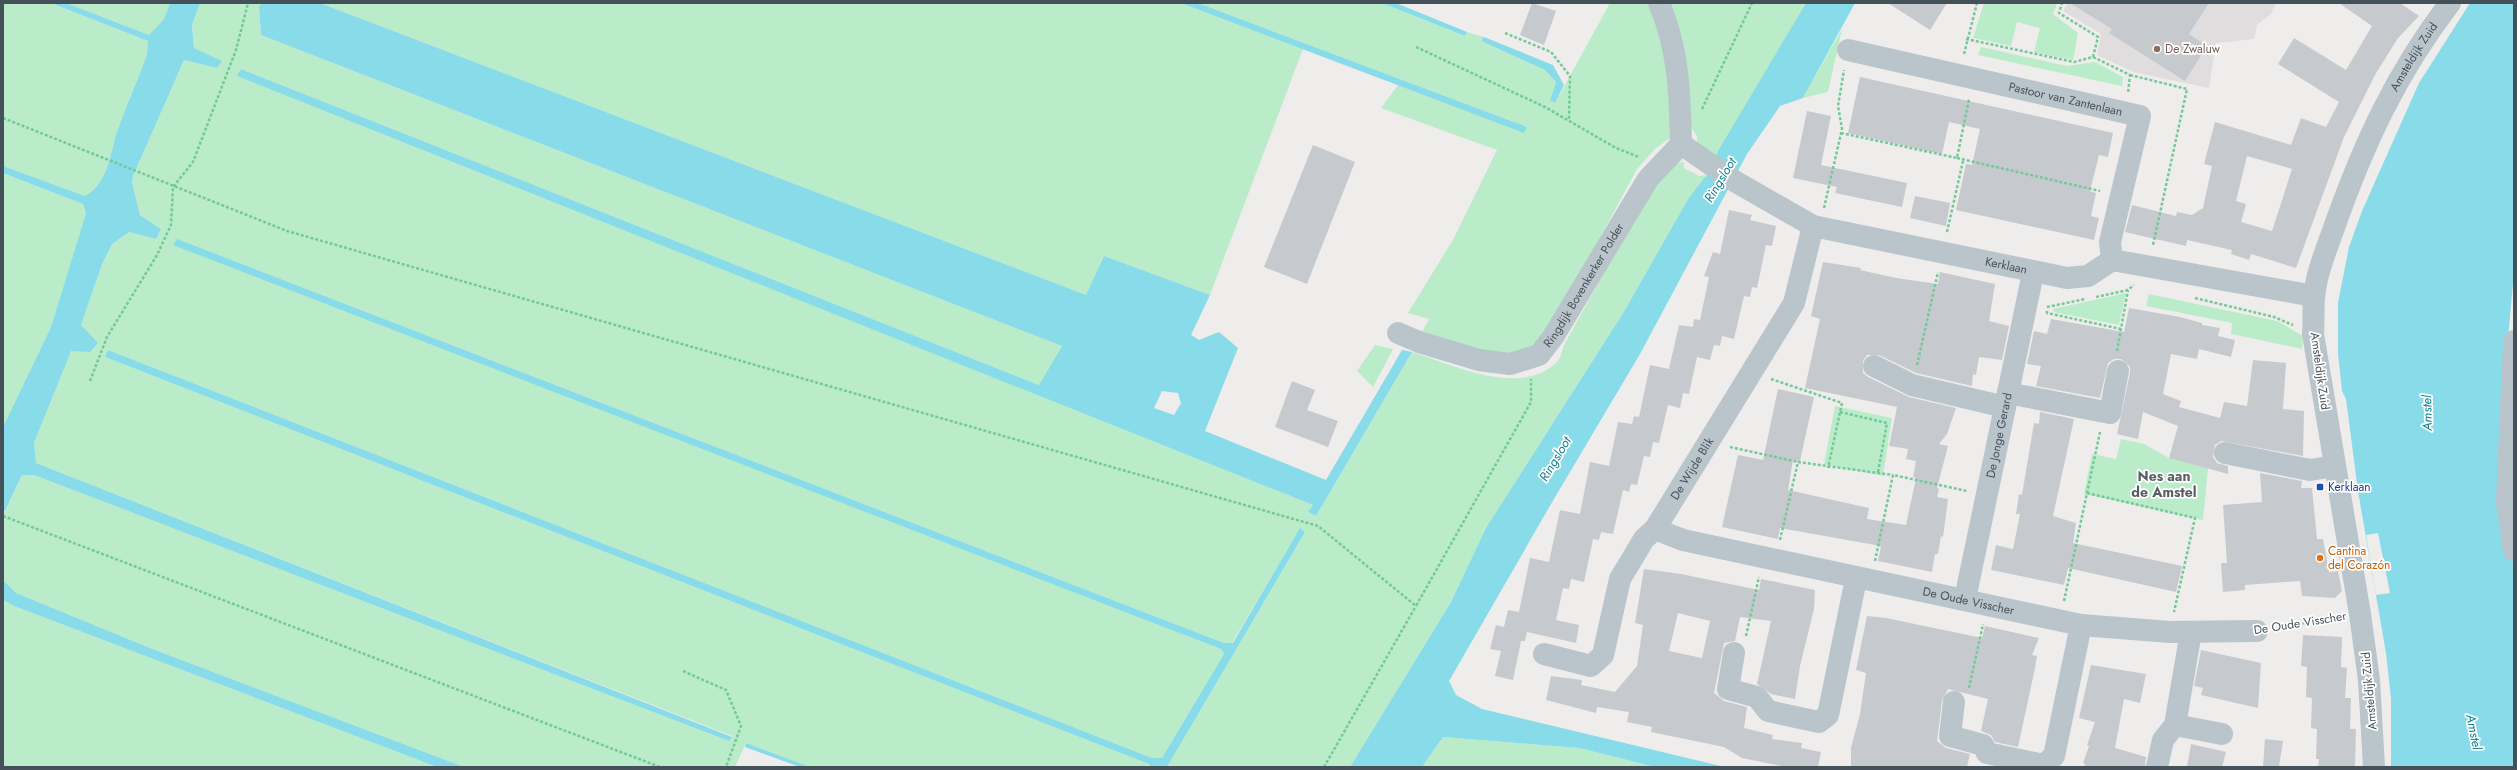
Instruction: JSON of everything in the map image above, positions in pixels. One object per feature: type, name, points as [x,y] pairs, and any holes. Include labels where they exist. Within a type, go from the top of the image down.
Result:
[{"type":"street","points":[[1659,3],[1667,23],[1679,77],[1682,144]]},
{"type":"street","name":"Amsteldijk Zuid","points":[[2374,767],[2369,680],[2360,614],[2313,334],[2314,296],[2322,262],[2351,180],[2378,118],[2393,86],[2450,3]]},
{"type":"street","name":"Pastoor van Zantenlaan","points":[[1848,50],[2140,116],[2110,242],[2112,260]]},
{"type":"street","name":"Kerklaan","points":[[1682,144],[1736,182],[1817,227],[2033,273],[2067,278],[2088,276],[2112,260]]},
{"type":"street","name":"Ringdijk Bovenkerker Polder","points":[[1398,333],[1419,342],[1479,360],[1510,364],[1539,355],[1553,337],[1648,179],[1682,144]]},
{"type":"street","name":"De Wijde Blik","points":[[1544,654],[1591,666],[1603,655],[1620,579],[1644,539],[1655,529],[1794,303],[1817,227]]},
{"type":"street","points":[[2112,260],[2314,296]]},
{"type":"street","name":"De Jonge Gerard","points":[[1965,599],[2007,400],[2036,307],[2033,273]]},
{"type":"street","points":[[2514,341],[2507,502],[2514,550]]},
{"type":"street","points":[[1874,366],[1912,385],[2007,400],[2110,413],[2118,373]]},
{"type":"street","points":[[2225,453],[2310,470],[2334,466]]},
{"type":"street","name":"De Oude Visscher","points":[[1655,529],[1683,540],[1864,580],[1965,599],[2080,625],[2170,632],[2257,632]]},
{"type":"street","points":[[1734,652],[1728,689],[1757,697],[1768,711],[1819,722],[1828,715],[1864,580]]},
{"type":"street","points":[[1954,702],[1950,736],[1983,745],[1987,753],[2044,765],[2054,756],[2080,625]]},
{"type":"street","points":[[2157,767],[2163,740],[2175,725],[2191,632]]},
{"type":"street","points":[[2175,725],[2222,734]]},
{"type":"path","points":[[90,381],[107,336],[157,255],[171,225],[173,187],[193,162],[236,50],[248,3]]},
{"type":"path","points":[[1699,116],[1752,3]]},
{"type":"path","points":[[1956,158],[1967,78],[1966,39],[1977,3]]},
{"type":"path","points":[[2062,3],[2059,13],[2098,37],[2093,57]]},
{"type":"path","points":[[1505,33],[1551,52],[1570,76],[1569,119]]},
{"type":"path","points":[[1966,39],[2074,62],[2093,57],[2130,75],[2187,89],[2153,244],[2136,284],[2128,290],[2036,307]]},
{"type":"path","points":[[1416,47],[1569,119],[1616,148],[1661,166]]},
{"type":"path","points":[[1817,227],[1841,133],[1838,106],[1848,50]]},
{"type":"path","points":[[2125,113],[2130,75]]},
{"type":"path","points":[[3,118],[110,160],[146,177],[287,232],[1318,526],[1416,606]]},
{"type":"path","points":[[1841,133],[2121,196]]},
{"type":"path","points":[[2118,373],[2113,368],[2128,290]]},
{"type":"path","points":[[2189,297],[2274,317],[2313,334]]},
{"type":"path","points":[[2036,307],[2047,313],[2121,329]]},
{"type":"path","points":[[1324,767],[1531,402],[1531,379],[1539,355]]},
{"type":"path","points":[[1751,372],[1842,404],[1828,468]]},
{"type":"path","points":[[1840,412],[1887,423],[1878,472]]},
{"type":"path","points":[[2059,620],[2104,412]]},
{"type":"path","points":[[1708,442],[1828,468],[1878,472],[1987,496]]},
{"type":"path","points":[[1734,652],[1743,649],[1798,462]]},
{"type":"path","points":[[1864,580],[1893,475]]},
{"type":"path","points":[[2086,493],[2195,518],[2170,632]]},
{"type":"path","points":[[3,516],[660,767]]},
{"type":"path","points":[[1954,702],[1967,698],[1987,604]]},
{"type":"path","name":"De Oude Visscher","points":[[2257,632],[2360,614]]},
{"type":"path","points":[[683,671],[726,690],[742,726],[726,767]]},
{"type":"shaded area","name":"De Zwaluw","points":[[2068,3],[2276,3],[2271,14],[2257,25],[2254,39],[2216,43],[2209,88],[2133,72],[2097,55],[2101,34],[2063,11]]},
{"type":"green space","points":[[3,3],[51,3],[148,41],[147,55],[116,135],[103,177],[92,191],[85,196],[3,166]]},
{"type":"green space","points":[[66,3],[170,3],[164,19],[149,35]]},
{"type":"green space","points":[[200,3],[263,3],[259,6],[261,35],[1062,346],[1039,385],[241,69],[238,76],[1313,505],[1308,512],[1316,516],[1412,352],[1486,375],[1506,378],[1525,377],[1542,372],[1557,362],[1564,345],[1657,177],[1670,163],[1684,162],[1684,168],[1699,176],[1710,174],[1704,178],[1688,199],[1625,310],[1486,528],[1451,602],[1350,767],[1167,767],[1305,532],[1300,529],[1232,643],[1224,643],[177,239],[1221,649],[1224,654],[1162,758],[1152,758],[108,350],[105,357],[1149,764],[1151,767],[810,767],[746,743],[735,767],[464,767],[150,648],[16,593],[3,580],[3,516],[22,475],[34,475],[729,741],[732,736],[36,463],[34,443],[71,350],[90,352],[81,325],[102,264],[112,244],[129,232],[156,239],[161,229],[140,215],[132,183],[133,176],[184,60],[217,68],[221,61],[194,48],[192,25]]},
{"type":"green space","points":[[320,3],[1181,3],[1303,49],[1210,295],[1104,256],[1086,295]]},
{"type":"green space","points":[[1198,3],[1382,3],[1465,36],[1467,32],[1484,37],[1481,41],[1545,70],[1556,82],[1550,100],[1555,103],[1610,3],[1806,3],[1715,159],[1697,142],[1697,136],[1689,124],[1655,149],[1637,169],[1553,325],[1528,350],[1495,358],[1421,334],[1429,319],[1408,313],[1454,238],[1497,150],[1381,108],[1398,85],[1523,132],[1527,127]]},
{"type":"green space","points":[[1984,3],[2057,3],[2053,14],[2078,33],[2073,60],[2034,52],[2040,28],[2017,22],[2011,46],[1973,38]]},
{"type":"green space","points":[[1842,29],[1828,92],[1803,98]]},
{"type":"green space","points":[[1981,47],[2067,66],[2095,62],[2123,77],[2122,86],[1978,55]]},
{"type":"green space","points":[[3,173],[83,204],[86,213],[51,327],[3,427]]},
{"type":"green space","points":[[2126,293],[2119,325],[2054,312],[2053,309]]},
{"type":"green space","points":[[2149,294],[2277,321],[2303,336],[2302,349],[2231,334],[2232,323],[2146,306]]},
{"type":"green space","points":[[1375,345],[1393,349],[1373,387],[1357,371]]},
{"type":"green space","points":[[1835,406],[1892,418],[1883,476],[1824,464]]},
{"type":"green space","points":[[2121,439],[2144,444],[2169,458],[2208,468],[2203,520],[2084,494],[2092,454],[2116,459]]},
{"type":"green space","points":[[3,600],[14,606],[437,767],[3,767]]},
{"type":"green space","points":[[1443,737],[1579,748],[1655,767],[1422,767]]},
{"type":"water","points":[[51,3],[66,3],[149,35],[164,19],[170,3],[200,3],[192,25],[194,48],[222,61],[217,68],[184,60],[133,176],[132,183],[140,215],[161,229],[156,239],[129,232],[112,244],[102,264],[81,325],[98,343],[90,352],[71,351],[34,443],[36,463],[732,737],[729,741],[34,475],[22,475],[5,511],[3,511],[3,427],[51,327],[86,213],[83,204],[3,173],[3,166],[85,196],[92,191],[103,177],[116,135],[147,55],[148,41]]},
{"type":"water","points":[[263,3],[320,3],[1086,295],[1104,256],[1210,295],[1191,335],[1199,340],[1219,332],[1238,348],[1205,431],[1326,480],[1402,350],[1412,352],[1316,516],[1308,512],[1313,505],[237,76],[241,69],[1039,385],[1062,346],[261,35],[259,6]],"holes":[[[1162,391],[1178,393],[1181,403],[1174,415],[1154,408]]]},
{"type":"water","points":[[1181,3],[1198,3],[1527,127],[1524,133]]},
{"type":"water","points":[[1382,3],[1396,3],[1467,32],[1465,36]]},
{"type":"water","name":"Ringsloot","points":[[1806,3],[1855,3],[1803,98],[1780,106],[1747,154],[1640,354],[1449,681],[1456,695],[1482,709],[1725,767],[1655,767],[1579,748],[1443,737],[1422,767],[1350,767],[1451,602],[1486,528],[1625,310],[1688,199],[1704,178],[1710,174],[1718,151]]},
{"type":"water","name":"Amstel","points":[[2470,3],[2514,3],[2514,272],[2504,382],[2507,550],[2514,564],[2514,767],[2391,767],[2391,699],[2386,653],[2358,491],[2346,399],[2342,391],[2338,354],[2338,303],[2349,247],[2362,211],[2419,83]]},
{"type":"water","points":[[1484,37],[1553,65],[1564,85],[1555,103],[1550,100],[1556,82],[1545,70],[1481,41]]},
{"type":"water","points":[[177,239],[1224,643],[1233,643],[1300,528],[1305,532],[1167,767],[1151,767],[1149,764],[105,357],[108,350],[1152,758],[1162,758],[1224,654],[1221,649],[173,245]]},
{"type":"water","points":[[3,580],[16,593],[150,648],[464,767],[437,767],[14,606],[3,600]]},
{"type":"water","points":[[746,743],[810,767],[800,767],[745,747]]},
{"type":"pier","name":"Cantina del Corazón","points":[[2378,533],[2390,593],[2376,595],[2366,535]]},
{"type":"building","points":[[1532,3],[1556,11],[1544,45],[1520,35]]},
{"type":"building","points":[[1888,3],[1947,3],[1930,30]]},
{"type":"building","points":[[2070,3],[2209,3],[2189,34],[2207,46],[2185,81],[2109,33],[2112,29]]},
{"type":"building","points":[[2339,3],[2400,3],[2419,16],[2398,38],[2375,75],[2344,137],[2296,268],[2251,254],[2249,260],[2231,254],[2232,250],[2187,240],[2186,246],[2125,232],[2132,205],[2176,216],[2177,212],[2192,215],[2203,208],[2212,166],[2204,164],[2215,122],[2291,145],[2301,118],[2326,127],[2339,102],[2278,64],[2294,38],[2346,70],[2372,26]],"holes":[[[2247,156],[2292,169],[2272,231],[2241,222],[2246,204],[2236,201]]]},
{"type":"building","points":[[1860,77],[2113,133],[2108,157],[2099,155],[2090,191],[2096,193],[2091,216],[2099,218],[2094,240],[1956,210],[1966,164],[1972,165],[1980,129],[1949,122],[1942,154],[1848,133]]},
{"type":"building","points":[[1807,111],[1831,116],[1821,165],[1907,183],[1902,207],[1835,193],[1837,187],[1793,178]]},
{"type":"building","points":[[1313,145],[1355,162],[1307,284],[1264,267]]},
{"type":"building","points":[[1915,196],[1950,203],[1946,226],[1910,218]]},
{"type":"building","points":[[1729,210],[1752,215],[1750,220],[1776,226],[1772,246],[1766,245],[1757,288],[1752,287],[1750,297],[1744,296],[1734,339],[1722,336],[1720,346],[1714,345],[1710,360],[1697,357],[1689,394],[1683,393],[1680,408],[1668,405],[1659,443],[1653,442],[1650,457],[1644,456],[1637,485],[1631,484],[1629,492],[1623,490],[1613,534],[1601,532],[1599,540],[1593,539],[1584,582],[1571,579],[1569,589],[1563,588],[1556,620],[1579,625],[1576,643],[1527,632],[1525,641],[1521,641],[1513,680],[1495,676],[1501,651],[1490,649],[1496,625],[1504,627],[1508,610],[1519,612],[1530,558],[1549,562],[1560,510],[1580,514],[1590,462],[1609,466],[1618,422],[1632,424],[1634,416],[1639,417],[1650,365],[1669,369],[1679,325],[1693,327],[1694,319],[1700,320],[1709,277],[1704,276],[1713,252],[1720,254]]},
{"type":"building","points":[[1823,262],[1861,268],[1860,270],[1896,278],[1938,284],[1940,272],[1995,284],[1989,321],[2009,326],[2002,360],[1979,357],[1976,375],[1973,374],[1972,386],[1916,373],[1879,355],[1867,355],[1863,361],[1863,373],[1868,377],[1909,397],[1956,408],[1947,434],[1939,444],[1948,446],[1937,488],[1939,489],[1937,497],[1948,499],[1943,537],[1941,536],[1938,554],[1935,554],[1932,572],[1878,561],[1881,547],[1875,545],[1780,528],[1778,539],[1722,527],[1738,455],[1763,460],[1778,389],[1814,397],[1800,461],[1793,460],[1788,490],[1869,508],[1867,519],[1906,525],[1916,478],[1913,477],[1916,461],[1906,459],[1908,449],[1889,446],[1897,407],[1805,388],[1820,319],[1811,316]]},
{"type":"building","points":[[2129,308],[2180,317],[2202,323],[2202,325],[2220,328],[2218,336],[2235,340],[2231,357],[2199,349],[2197,359],[2171,354],[2163,394],[2181,401],[2179,407],[2220,418],[2224,402],[2247,406],[2253,360],[2286,363],[2283,409],[2304,411],[2303,456],[2221,441],[2215,445],[2213,457],[2217,463],[2228,466],[2228,474],[2169,458],[2178,426],[2143,412],[2138,439],[2117,434],[2130,373],[2130,367],[2121,359],[2114,359],[2108,363],[2100,398],[2036,386],[2041,366],[2027,364],[2034,331],[2047,334],[2051,319],[2124,332]]},
{"type":"building","points":[[1292,381],[1315,390],[1307,410],[1338,421],[1328,447],[1275,427]]},
{"type":"building","points":[[2040,412],[2074,419],[2053,516],[2076,523],[2073,543],[2182,566],[2176,592],[2068,568],[2064,585],[1991,570],[1996,545],[2013,549],[2020,514],[2016,514],[2019,494],[2022,495],[2034,423],[2039,424]]},
{"type":"building","points":[[2260,473],[2302,481],[2301,488],[2312,488],[2317,539],[2323,539],[2329,572],[2338,571],[2342,591],[2335,598],[2302,596],[2300,581],[2245,585],[2245,590],[2223,592],[2221,563],[2227,563],[2223,505],[2262,502]]},
{"type":"building","points":[[1644,569],[1681,574],[1759,590],[1761,579],[1815,590],[1814,609],[1800,666],[1795,699],[1771,694],[1757,684],[1771,621],[1740,617],[1735,641],[1724,643],[1714,693],[1724,701],[1747,707],[1744,728],[1773,735],[1772,739],[1802,743],[1801,748],[1821,752],[1818,767],[1786,767],[1742,758],[1724,747],[1651,732],[1652,727],[1627,722],[1629,712],[1597,707],[1596,713],[1546,700],[1551,676],[1582,680],[1581,685],[1615,692],[1637,666],[1643,625],[1635,623]],"holes":[[[1678,613],[1710,621],[1702,658],[1669,651]]]},
{"type":"building","points":[[1867,616],[1886,618],[1982,638],[1985,626],[2039,638],[2032,655],[2037,656],[2018,747],[1995,742],[1991,735],[1981,731],[1988,699],[1948,689],[1942,701],[1937,741],[1946,748],[1970,754],[1967,767],[1851,767],[1851,748],[1860,714],[1866,673],[1856,670]]},
{"type":"building","points":[[2303,635],[2342,637],[2341,667],[2347,668],[2345,698],[2351,698],[2350,729],[2356,729],[2355,767],[2318,767],[2319,759],[2316,759],[2317,729],[2311,728],[2312,698],[2306,697],[2307,667],[2301,666]]},
{"type":"building","points":[[2201,650],[2261,663],[2258,708],[2201,695],[2203,688],[2194,686]]},
{"type":"building","points":[[2091,665],[2146,674],[2140,703],[2124,699],[2115,748],[2146,757],[2145,767],[2084,767],[2085,764],[2083,763],[2089,746],[2087,745],[2095,722],[2079,718]]},
{"type":"building","points":[[2265,739],[2283,741],[2279,767],[2263,767]]},
{"type":"building","points":[[2191,744],[2226,752],[2222,767],[2187,767]]},
{"type":"place","name":"De Zwaluw","points":[[2157,49]]},
{"type":"place","name":"Kerklaan","points":[[2320,487]]},
{"type":"place","name":"Cantina del Corazón","points":[[2320,558]]},
{"type":"district","name":"Nes aan de Amstel","points":[[2164,484]]}]
